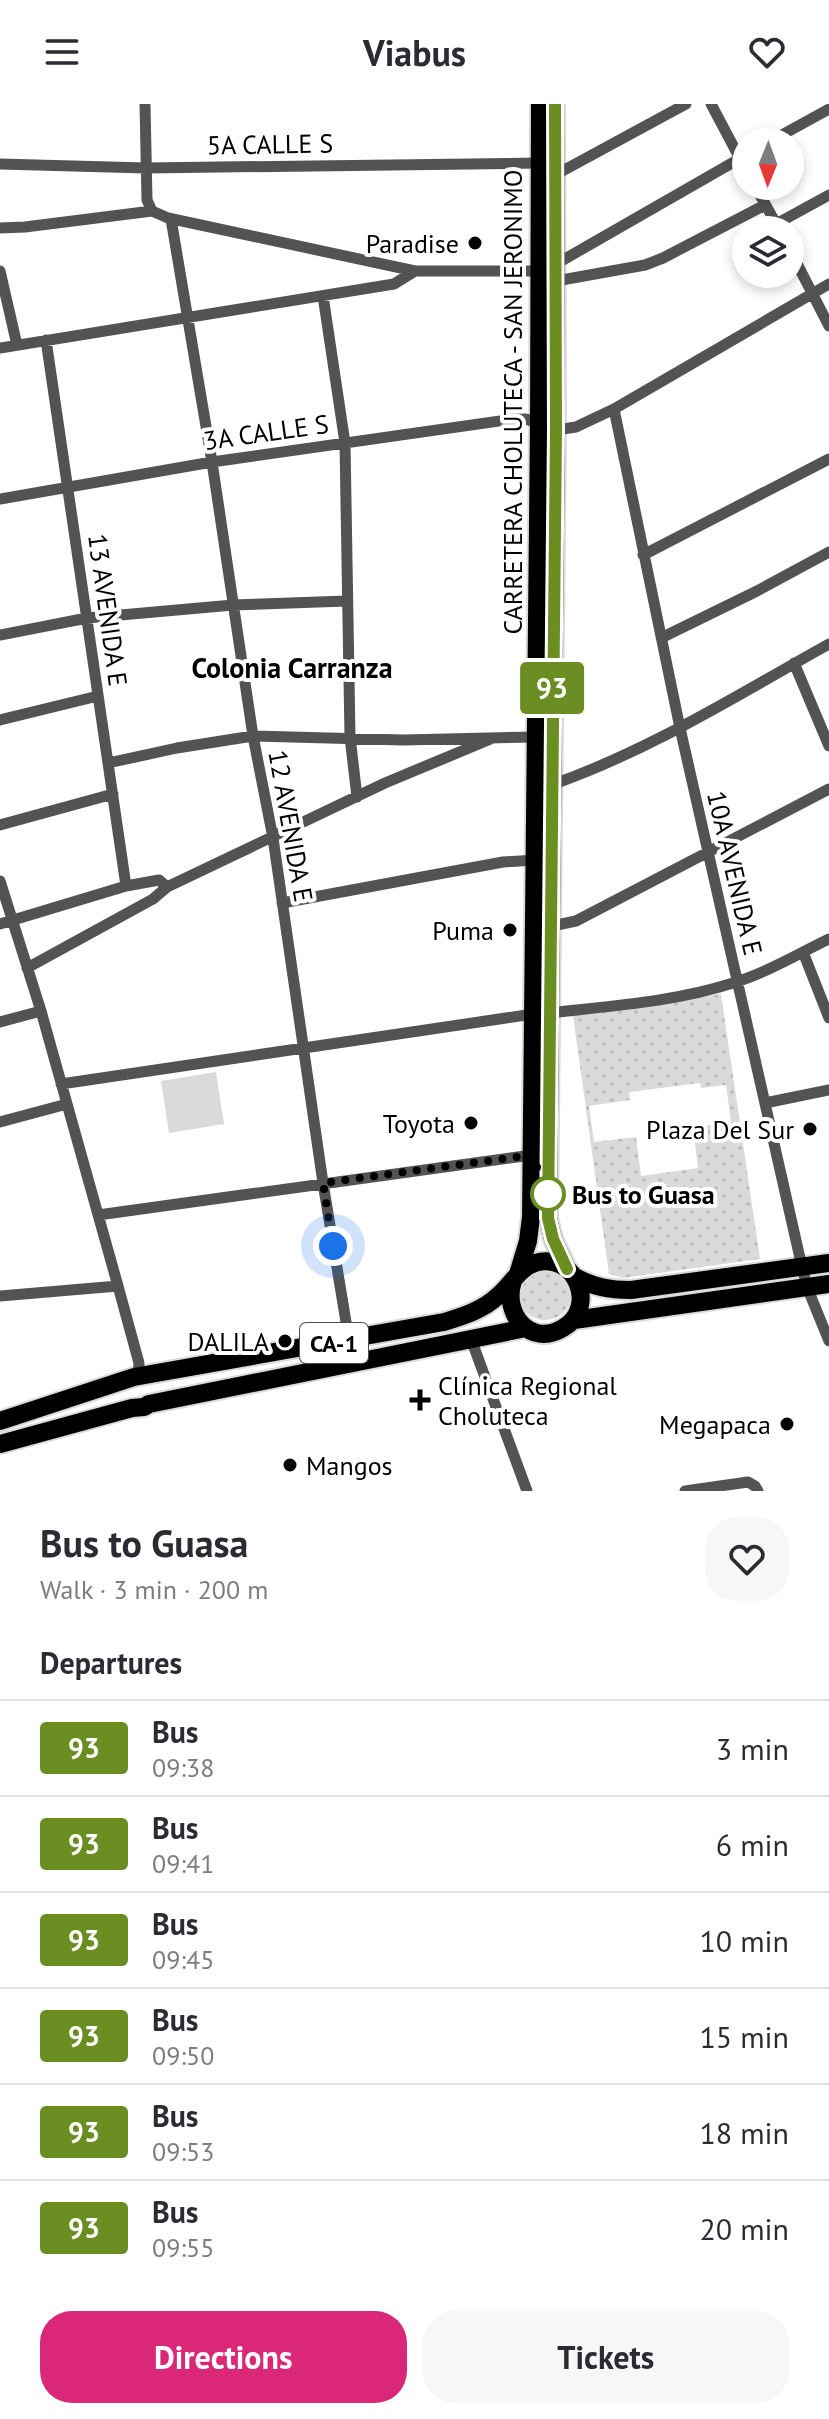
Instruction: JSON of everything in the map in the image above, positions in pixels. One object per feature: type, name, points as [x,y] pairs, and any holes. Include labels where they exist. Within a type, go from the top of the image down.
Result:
[{"type":"highway","name":"CARRETERA CHOLUTECA - SAN JERONIMO","points":[[540,104],[540,163],[550,272]]},
{"type":"highway","name":"CARRETERA CHOLUTECA - SAN JERONIMO","points":[[555,104],[548,426],[551,785],[542,927],[541,1013],[548,1218],[553,1239],[571,1273]]},
{"type":"highway","name":"CARRETERA CHOLUTECA - SAN JERONIMO","points":[[542,927],[535,860],[535,737],[548,426]]},
{"type":"highway","name":"CARRETERA CHOLUTECA - SAN JERONIMO","points":[[516,1278],[528,1241],[531,1217],[541,1013]]},
{"type":"highway","name":"CA-1","points":[[4,1422],[136,1379],[444,1322],[471,1314],[497,1298],[526,1267],[547,1262],[592,1286],[631,1290],[829,1263]]},
{"type":"highway","points":[[571,1273],[581,1298],[574,1320]]},
{"type":"highway","points":[[516,1278],[510,1302],[512,1312],[526,1328]]},
{"type":"highway","name":"CA-1","points":[[0,1444],[141,1406],[526,1328],[557,1332],[574,1320],[829,1284]]},
{"type":"highway","points":[[136,1379],[153,1389],[141,1406],[125,1403],[121,1394],[136,1379]]},
{"type":"street","points":[[145,104],[149,206]]},
{"type":"street","points":[[555,175],[686,104]]},
{"type":"street","points":[[711,104],[732,139]]},
{"type":"street","points":[[794,128],[829,109]]},
{"type":"street","name":"5A CALLE S","points":[[0,164],[146,168],[540,163]]},
{"type":"street","points":[[550,272],[732,164]]},
{"type":"street","points":[[796,216],[829,195]]},
{"type":"street","points":[[762,200],[772,216]]},
{"type":"street","points":[[0,228],[25,227],[149,206],[171,219],[415,271],[550,272],[645,265],[765,205]]},
{"type":"street","name":"12 AVENIDA E","points":[[171,219],[212,462],[253,736],[273,838],[349,1340]]},
{"type":"street","points":[[0,271],[17,345]]},
{"type":"street","points":[[0,348],[394,284],[415,271]]},
{"type":"street","points":[[804,276],[829,326]]},
{"type":"street","name":"3A CALLE S","points":[[0,499],[212,462],[514,419],[548,426],[576,427],[614,409],[829,284]]},
{"type":"street","points":[[323,296],[345,443],[350,737],[357,797]]},
{"type":"street","name":"13 AVENIDA E","points":[[46,340],[126,886]]},
{"type":"street","name":"10A AVENIDA E","points":[[614,409],[680,728],[802,1267],[829,1341]]},
{"type":"street","points":[[643,555],[829,459]]},
{"type":"street","points":[[663,637],[829,552]]},
{"type":"street","points":[[0,635],[87,618],[233,605],[347,601]]},
{"type":"street","points":[[551,785],[582,775],[680,728],[829,644]]},
{"type":"street","points":[[794,663],[829,746]]},
{"type":"street","points":[[0,720],[98,696]]},
{"type":"street","points":[[108,763],[253,736],[403,740],[535,737]]},
{"type":"street","points":[[27,968],[153,899],[167,887],[357,797],[493,738]]},
{"type":"street","points":[[542,927],[576,921],[829,789]]},
{"type":"street","points":[[0,825],[113,794]]},
{"type":"street","points":[[282,903],[503,862],[535,860]]},
{"type":"street","points":[[6,923],[126,886],[159,880],[167,887]]},
{"type":"street","points":[[0,881],[6,923],[27,968],[41,1011],[118,1286],[139,1363],[136,1379]]},
{"type":"street","points":[[61,1084],[541,1013],[631,1004],[710,990],[737,982],[829,939]]},
{"type":"street","points":[[803,952],[829,1018]]},
{"type":"street","points":[[0,1022],[41,1011]]},
{"type":"street","points":[[765,1103],[829,1090]]},
{"type":"street","points":[[0,1122],[67,1104]]},
{"type":"street","points":[[98,1215],[532,1155]]},
{"type":"street","points":[[0,1296],[118,1286]]},
{"type":"street","points":[[471,1339],[527,1491]]},
{"type":"street","points":[[685,1491],[748,1482],[758,1491]]},
{"type":"shaded area","points":[[721,994],[760,1259],[623,1278],[609,1274],[573,1016]],"holes":[[[700,1083],[701,1088],[726,1085],[731,1122],[693,1127],[698,1168],[641,1176],[636,1137],[594,1142],[589,1106],[630,1100],[629,1092]]]},
{"type":"shaded area","points":[[216,1072],[224,1124],[169,1133],[161,1081]]},
{"type":"shaded area","points":[[545,1268],[564,1275],[571,1294],[564,1313],[545,1320],[526,1313],[519,1294],[526,1275]]},
{"type":"bus line","name":"93","points":[[555,104],[556,430],[548,1218],[553,1239],[567,1269]]},
{"type":"place","name":"Paradise","points":[[475,243]]},
{"type":"place","name":"Puma","points":[[510,930]]},
{"type":"place","name":"Toyota","points":[[471,1123]]},
{"type":"place","name":"Plaza Del Sur","points":[[810,1129]]},
{"type":"place","name":"Bus to Guasa","points":[[548,1194]]},
{"type":"place","name":"DALILA","points":[[285,1341]]},
{"type":"place","name":"Clínica Regional Choluteca","points":[[420,1400]]},
{"type":"place","name":"Megapaca","points":[[787,1424]]},
{"type":"place","name":"Mangos","points":[[290,1465]]},
{"type":"district","name":"Colonia Carranza","points":[[292,667]]},
{"type":"route","points":[[333,1246],[323,1183],[532,1155],[548,1194]]}]
